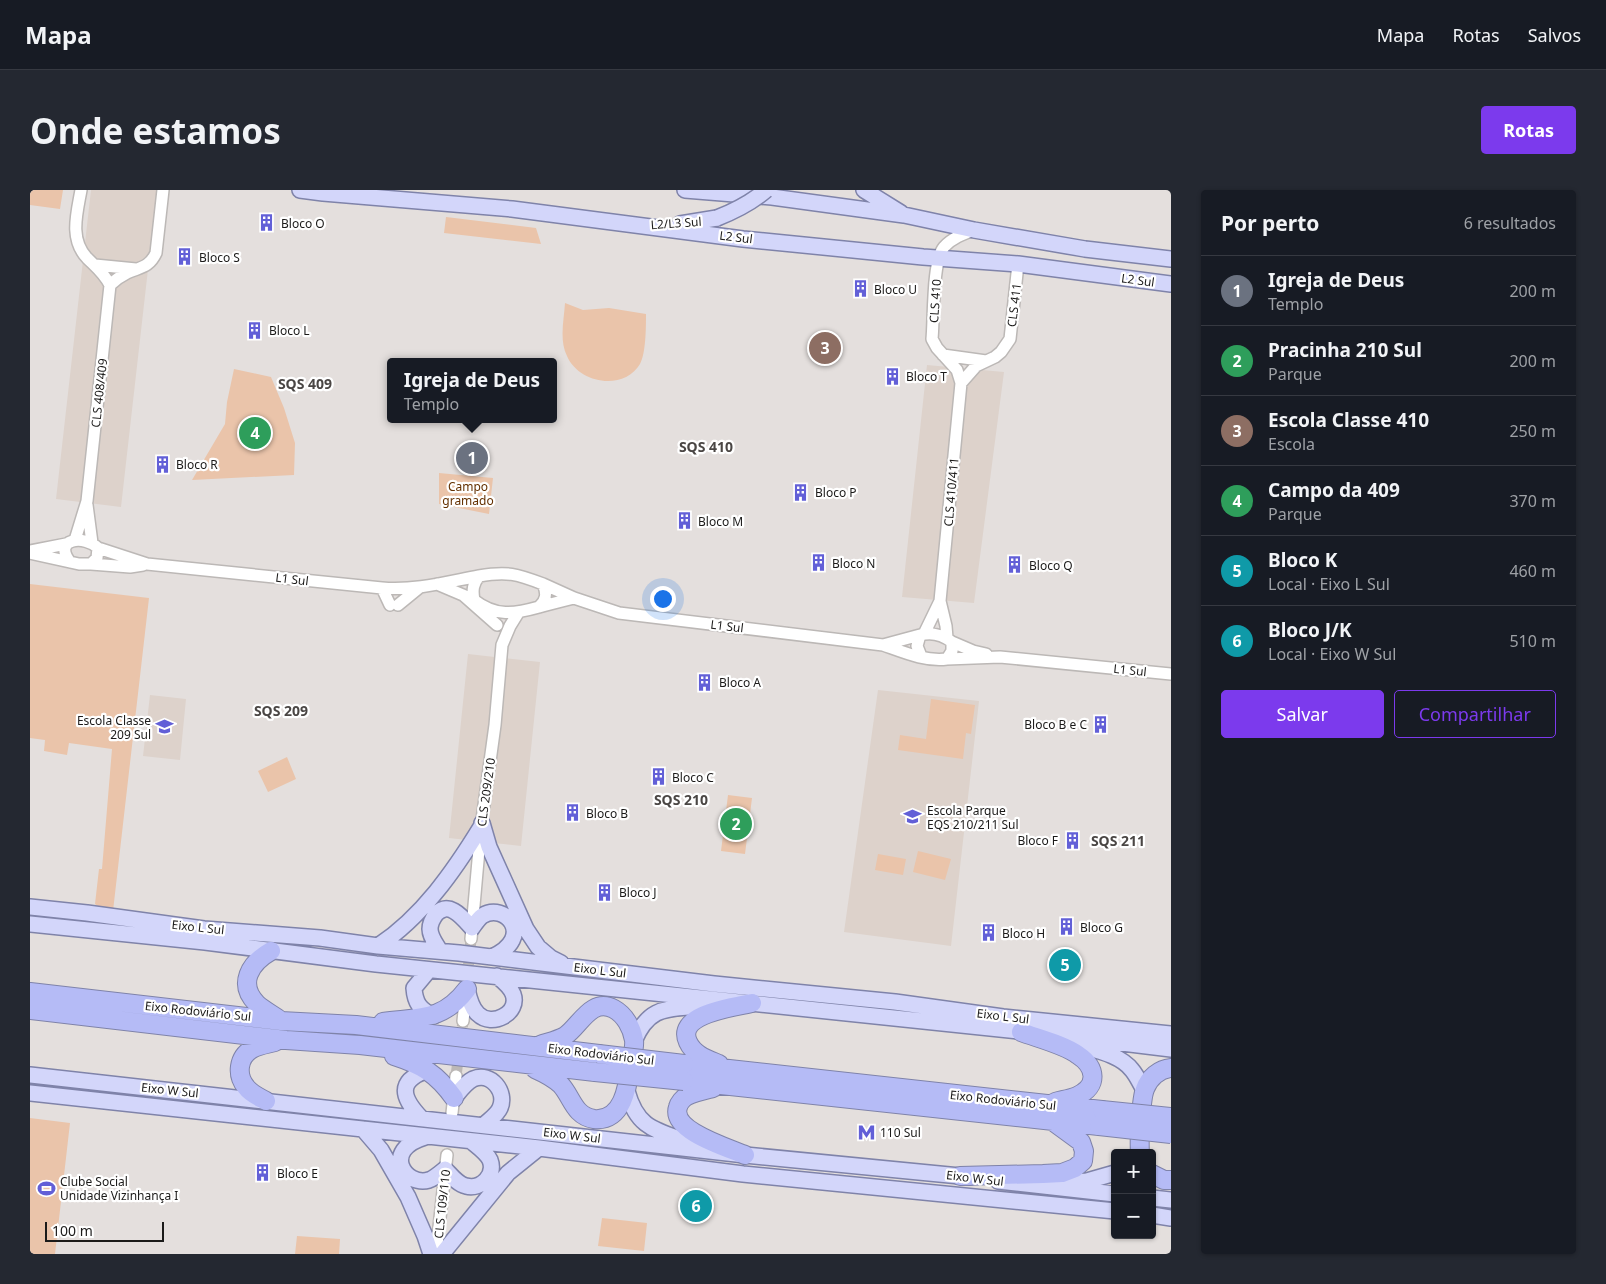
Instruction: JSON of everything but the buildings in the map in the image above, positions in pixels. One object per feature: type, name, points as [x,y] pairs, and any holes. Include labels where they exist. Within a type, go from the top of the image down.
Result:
[{"type":"highway","points":[[271,951],[254,964],[249,972],[247,984],[250,994],[257,1003],[281,1020]]},
{"type":"highway","points":[[356,1025],[434,1016],[458,1002],[467,986]]},
{"type":"highway","name":"Eixo Rodoviário Sul","points":[[30,992],[281,1020],[356,1025],[599,1054],[684,1073],[722,1086],[1054,1122],[1101,1118],[1171,1118]]},
{"type":"highway","points":[[731,1070],[702,1057],[691,1047],[686,1037],[687,1028],[694,1020],[703,1015],[752,1003]]},
{"type":"highway","points":[[523,1064],[552,1078],[567,1093],[583,1116],[600,1119],[609,1116],[616,1110],[627,1091],[634,1041],[628,1022],[622,1014],[613,1008],[601,1006],[590,1010],[565,1036],[534,1047]]},
{"type":"highway","name":"Eixo Rodoviário Sul","points":[[30,1010],[286,1040],[360,1045],[595,1072],[684,1073],[731,1070],[1046,1105],[1171,1134]]},
{"type":"highway","points":[[1021,1032],[1078,1054],[1090,1066],[1094,1076],[1091,1085],[1086,1091],[1046,1105]]},
{"type":"highway","points":[[266,1101],[252,1093],[245,1086],[240,1077],[240,1066],[243,1058],[251,1050],[263,1044],[286,1040]]},
{"type":"highway","points":[[360,1045],[410,1061],[428,1070],[444,1083],[453,1105]]},
{"type":"highway","points":[[1137,1149],[1144,1090],[1156,1073],[1164,1068],[1171,1068]]},
{"type":"highway","points":[[722,1086],[687,1096],[680,1102],[677,1117],[686,1129],[745,1155]]},
{"type":"highway","points":[[960,1176],[1043,1174],[1062,1172],[1075,1168],[1083,1161],[1084,1151],[1081,1142],[1054,1122]]},
{"type":"highway","points":[[1156,1176],[1164,1180],[1171,1180]]},
{"type":"main road","name":"L2 Sul","points":[[300,190],[512,209],[744,239],[1018,264],[1171,284]]},
{"type":"main road","name":"L2 Sul","points":[[685,190],[772,197],[904,215],[974,230],[1085,249],[1171,259]]},
{"type":"main road","name":"L2/L3 Sul","points":[[639,225],[677,224],[717,218],[737,210],[766,190]]},
{"type":"main road","points":[[864,190],[904,215]]},
{"type":"main road","points":[[1083,272],[1091,264],[1089,254],[1085,249]]},
{"type":"main road","points":[[1108,276],[1105,270],[1106,262],[1116,253]]},
{"type":"main road","points":[[378,946],[394,935],[439,887],[465,853],[482,825]]},
{"type":"main road","points":[[482,825],[492,855],[526,929],[538,947],[551,958],[572,967]]},
{"type":"main road","name":"Eixo L Sul","points":[[30,907],[204,928],[320,938],[378,946],[440,951],[895,1002],[1003,1017],[1171,1034]]},
{"type":"main road","points":[[440,951],[433,939],[430,928],[432,919],[438,912],[447,908],[456,912],[471,934],[482,916],[490,912],[506,916],[513,922],[515,930],[510,946],[504,952],[492,958]]},
{"type":"main road","name":"Eixo L Sul","points":[[30,924],[205,942],[428,970],[1048,1034],[1171,1049]]},
{"type":"main road","points":[[428,970],[414,988],[414,996],[424,1012],[434,1016]]},
{"type":"main road","points":[[467,986],[471,1004],[478,1014],[486,1020],[495,1020],[504,1017],[511,1010],[514,1002],[513,994],[498,976]]},
{"type":"main road","points":[[634,1041],[645,1021],[653,1014],[662,1010],[692,1008],[727,1001]]},
{"type":"main road","points":[[1048,1034],[1116,1058],[1125,1063],[1132,1070],[1144,1090]]},
{"type":"main road","points":[[421,1118],[408,1102],[405,1093],[406,1086],[411,1078],[428,1070]]},
{"type":"main road","name":"Eixo W Sul","points":[[30,1075],[745,1155],[960,1176],[1111,1194]]},
{"type":"main road","points":[[453,1105],[466,1084],[482,1077],[490,1080],[497,1086],[502,1095],[501,1103],[499,1110],[484,1125]]},
{"type":"main road","points":[[627,1091],[632,1105],[642,1122],[660,1132],[711,1151]]},
{"type":"main road","name":"Eixo W Sul","points":[[30,1093],[539,1148],[752,1175],[1111,1211]]},
{"type":"main road","points":[[363,1129],[381,1150],[408,1196],[431,1254]]},
{"type":"main road","points":[[428,1136],[416,1140],[404,1148],[400,1156],[400,1163],[404,1171],[411,1177],[428,1180],[446,1162],[457,1182],[465,1186],[481,1184],[488,1178],[491,1171],[491,1162],[486,1153],[471,1141]]},
{"type":"main road","points":[[442,1254],[508,1173],[539,1148]]},
{"type":"main road","points":[[1037,1186],[1087,1181],[1111,1174]]},
{"type":"main road","points":[[1156,1198],[1171,1200]]},
{"type":"main road","points":[[1156,1216],[1171,1218]]},
{"type":"street","points":[[81,190],[76,232],[78,244],[82,251],[96,264],[110,285],[121,276],[146,266],[156,253],[163,190]]},
{"type":"street","points":[[938,257],[950,242],[974,230]]},
{"type":"street","name":"CLS 410","points":[[938,257],[932,339],[937,348],[956,370],[961,383]]},
{"type":"street","points":[[96,264],[138,269]]},
{"type":"street","name":"CLS 411","points":[[961,383],[969,372],[1001,352],[1010,339],[1018,264]]},
{"type":"street","name":"CLS 408/409","points":[[70,542],[86,501],[110,285]]},
{"type":"street","points":[[943,355],[986,361]]},
{"type":"street","name":"CLS 410/411","points":[[950,640],[940,601],[961,383]]},
{"type":"street","name":"CLS 408/409","points":[[86,501],[95,546]]},
{"type":"street","points":[[30,552],[70,542]]},
{"type":"street","points":[[70,542],[65,553],[70,562]]},
{"type":"street","name":"L1 Sul","points":[[70,542],[95,546],[147,564],[394,589],[437,584],[491,574],[521,574],[574,598],[619,613],[883,645],[908,654],[921,656]]},
{"type":"street","points":[[91,564],[97,558],[95,546]]},
{"type":"street","points":[[30,552],[70,562]]},
{"type":"street","name":"L1 Sul","points":[[70,562],[130,567],[147,564]]},
{"type":"street","points":[[469,598],[474,582],[479,576]]},
{"type":"street","name":"L1 Sul","points":[[437,584],[469,598]]},
{"type":"street","points":[[539,607],[544,602],[546,596],[543,584]]},
{"type":"street","points":[[382,588],[394,605],[420,586]]},
{"type":"street","points":[[469,598],[491,610],[518,613],[574,598]]},
{"type":"street","points":[[469,598],[497,625]]},
{"type":"street","name":"CLS 410/411","points":[[922,635],[940,601]]},
{"type":"street","name":"CLS 209/210","points":[[491,610],[502,645]]},
{"type":"street","name":"CLS 209/210","points":[[471,934],[482,825],[495,725],[502,645],[518,613]]},
{"type":"street","points":[[934,634],[950,640],[952,651],[947,659],[940,660],[921,656],[917,646],[922,635],[934,634]]},
{"type":"street","name":"L1 Sul","points":[[883,645],[922,635]]},
{"type":"street","name":"L1 Sul","points":[[950,640],[974,651],[1000,657],[1171,674]]},
{"type":"street","points":[[908,654],[915,660],[934,664],[957,663],[979,658]]},
{"type":"street","name":"L1 Sul","points":[[947,659],[1000,657]]},
{"type":"street","points":[[463,1021],[467,986]]},
{"type":"street","points":[[453,1105],[456,1076]]},
{"type":"street","name":"CLS 109/110","points":[[436,1254],[446,1162]]},
{"type":"shaded area","points":[[91,190],[157,190],[121,507],[56,499]]},
{"type":"shaded area","points":[[927,365],[1004,372],[974,603],[902,597]]},
{"type":"shaded area","points":[[468,654],[540,662],[521,846],[449,838]]},
{"type":"shaded area","name":"Escola Parque EQS 210/211 Sul","points":[[878,690],[979,701],[951,946],[844,932]]},
{"type":"shaded area","name":"Escola Classe 209 Sul","points":[[150,695],[186,699],[180,760],[143,756]]},
{"type":"green space","points":[[30,190],[63,190],[60,209],[30,205]]},
{"type":"green space","points":[[446,217],[536,228],[541,244],[444,233]]},
{"type":"green space","points":[[565,303],[583,310],[609,308],[646,314],[642,359],[633,373],[613,381],[602,381],[581,373],[573,365],[567,356],[563,343]]},
{"type":"green space","points":[[234,369],[271,377],[284,408],[295,443],[294,475],[192,480],[225,424],[227,402]]},
{"type":"green space","name":"Campo gramado","points":[[439,473],[493,478],[489,514],[439,504]]},
{"type":"green space","points":[[30,584],[149,598],[113,911],[101,909],[95,904],[99,869],[102,869],[112,749],[69,743],[67,755],[44,751],[45,740],[30,738]]},
{"type":"green space","points":[[931,699],[975,705],[971,734],[966,733],[963,759],[898,750],[900,735],[926,739]]},
{"type":"green space","points":[[287,757],[296,779],[268,792],[258,771]]},
{"type":"green space","points":[[728,795],[752,798],[745,854],[721,851]]},
{"type":"green space","points":[[918,851],[951,859],[945,880],[913,872]]},
{"type":"green space","points":[[878,854],[906,859],[903,875],[875,870]]},
{"type":"green space","name":"Clube Social Unidade Vizinhança I","points":[[30,1118],[70,1123],[55,1254],[30,1254]]},
{"type":"green space","points":[[602,1218],[647,1223],[644,1251],[598,1246]]},
{"type":"green space","points":[[297,1236],[340,1239],[339,1254],[295,1254]]},
{"type":"tunnel","points":[[467,981],[471,939]]},
{"type":"tunnel","points":[[456,1076],[463,1021]]},
{"type":"place","name":"Bloco O","points":[[267,223]]},
{"type":"place","name":"Bloco S","points":[[185,257]]},
{"type":"place","name":"Bloco U","points":[[860,289]]},
{"type":"place","name":"Bloco L","points":[[255,330]]},
{"type":"place","name":"Escola Classe 410","points":[[825,348]]},
{"type":"place","name":"Bloco T","points":[[892,376]]},
{"type":"place","name":"Campo da 409","points":[[255,433]]},
{"type":"place","name":"Igreja de Deus","points":[[472,458]]},
{"type":"place","name":"Bloco R","points":[[162,464]]},
{"type":"place","name":"Bloco P","points":[[801,492]]},
{"type":"place","name":"Bloco M","points":[[684,521]]},
{"type":"place","name":"Bloco N","points":[[818,563]]},
{"type":"place","name":"Bloco Q","points":[[1015,565]]},
{"type":"place","name":"Bloco A","points":[[705,682]]},
{"type":"place","name":"Bloco B e C","points":[[1101,724]]},
{"type":"place","name":"Escola Classe 209 Sul","points":[[165,727]]},
{"type":"place","name":"Bloco C","points":[[658,777]]},
{"type":"place","name":"Bloco B","points":[[572,813]]},
{"type":"place","name":"Escola Parque EQS 210/211 Sul","points":[[913,817]]},
{"type":"place","name":"Pracinha 210 Sul","points":[[736,824]]},
{"type":"place","name":"Bloco F","points":[[1072,840]]},
{"type":"place","name":"Bloco J","points":[[605,892]]},
{"type":"place","name":"Bloco G","points":[[1066,927]]},
{"type":"place","name":"Bloco H","points":[[988,933]]},
{"type":"place","name":"Bloco K","points":[[1065,965]]},
{"type":"place","name":"110 Sul","points":[[866,1132]]},
{"type":"place","name":"Bloco E","points":[[263,1173]]},
{"type":"place","name":"Clube Social Unidade Vizinhança I","points":[[46,1188]]},
{"type":"place","name":"Bloco J/K","points":[[696,1206]]},
{"type":"district","name":"SQS 409","points":[[305,383]]},
{"type":"district","name":"SQS 410","points":[[706,446]]},
{"type":"district","name":"SQS 209","points":[[281,710]]},
{"type":"district","name":"SQS 210","points":[[681,799]]},
{"type":"district","name":"SQS 211","points":[[1118,840]]}]
